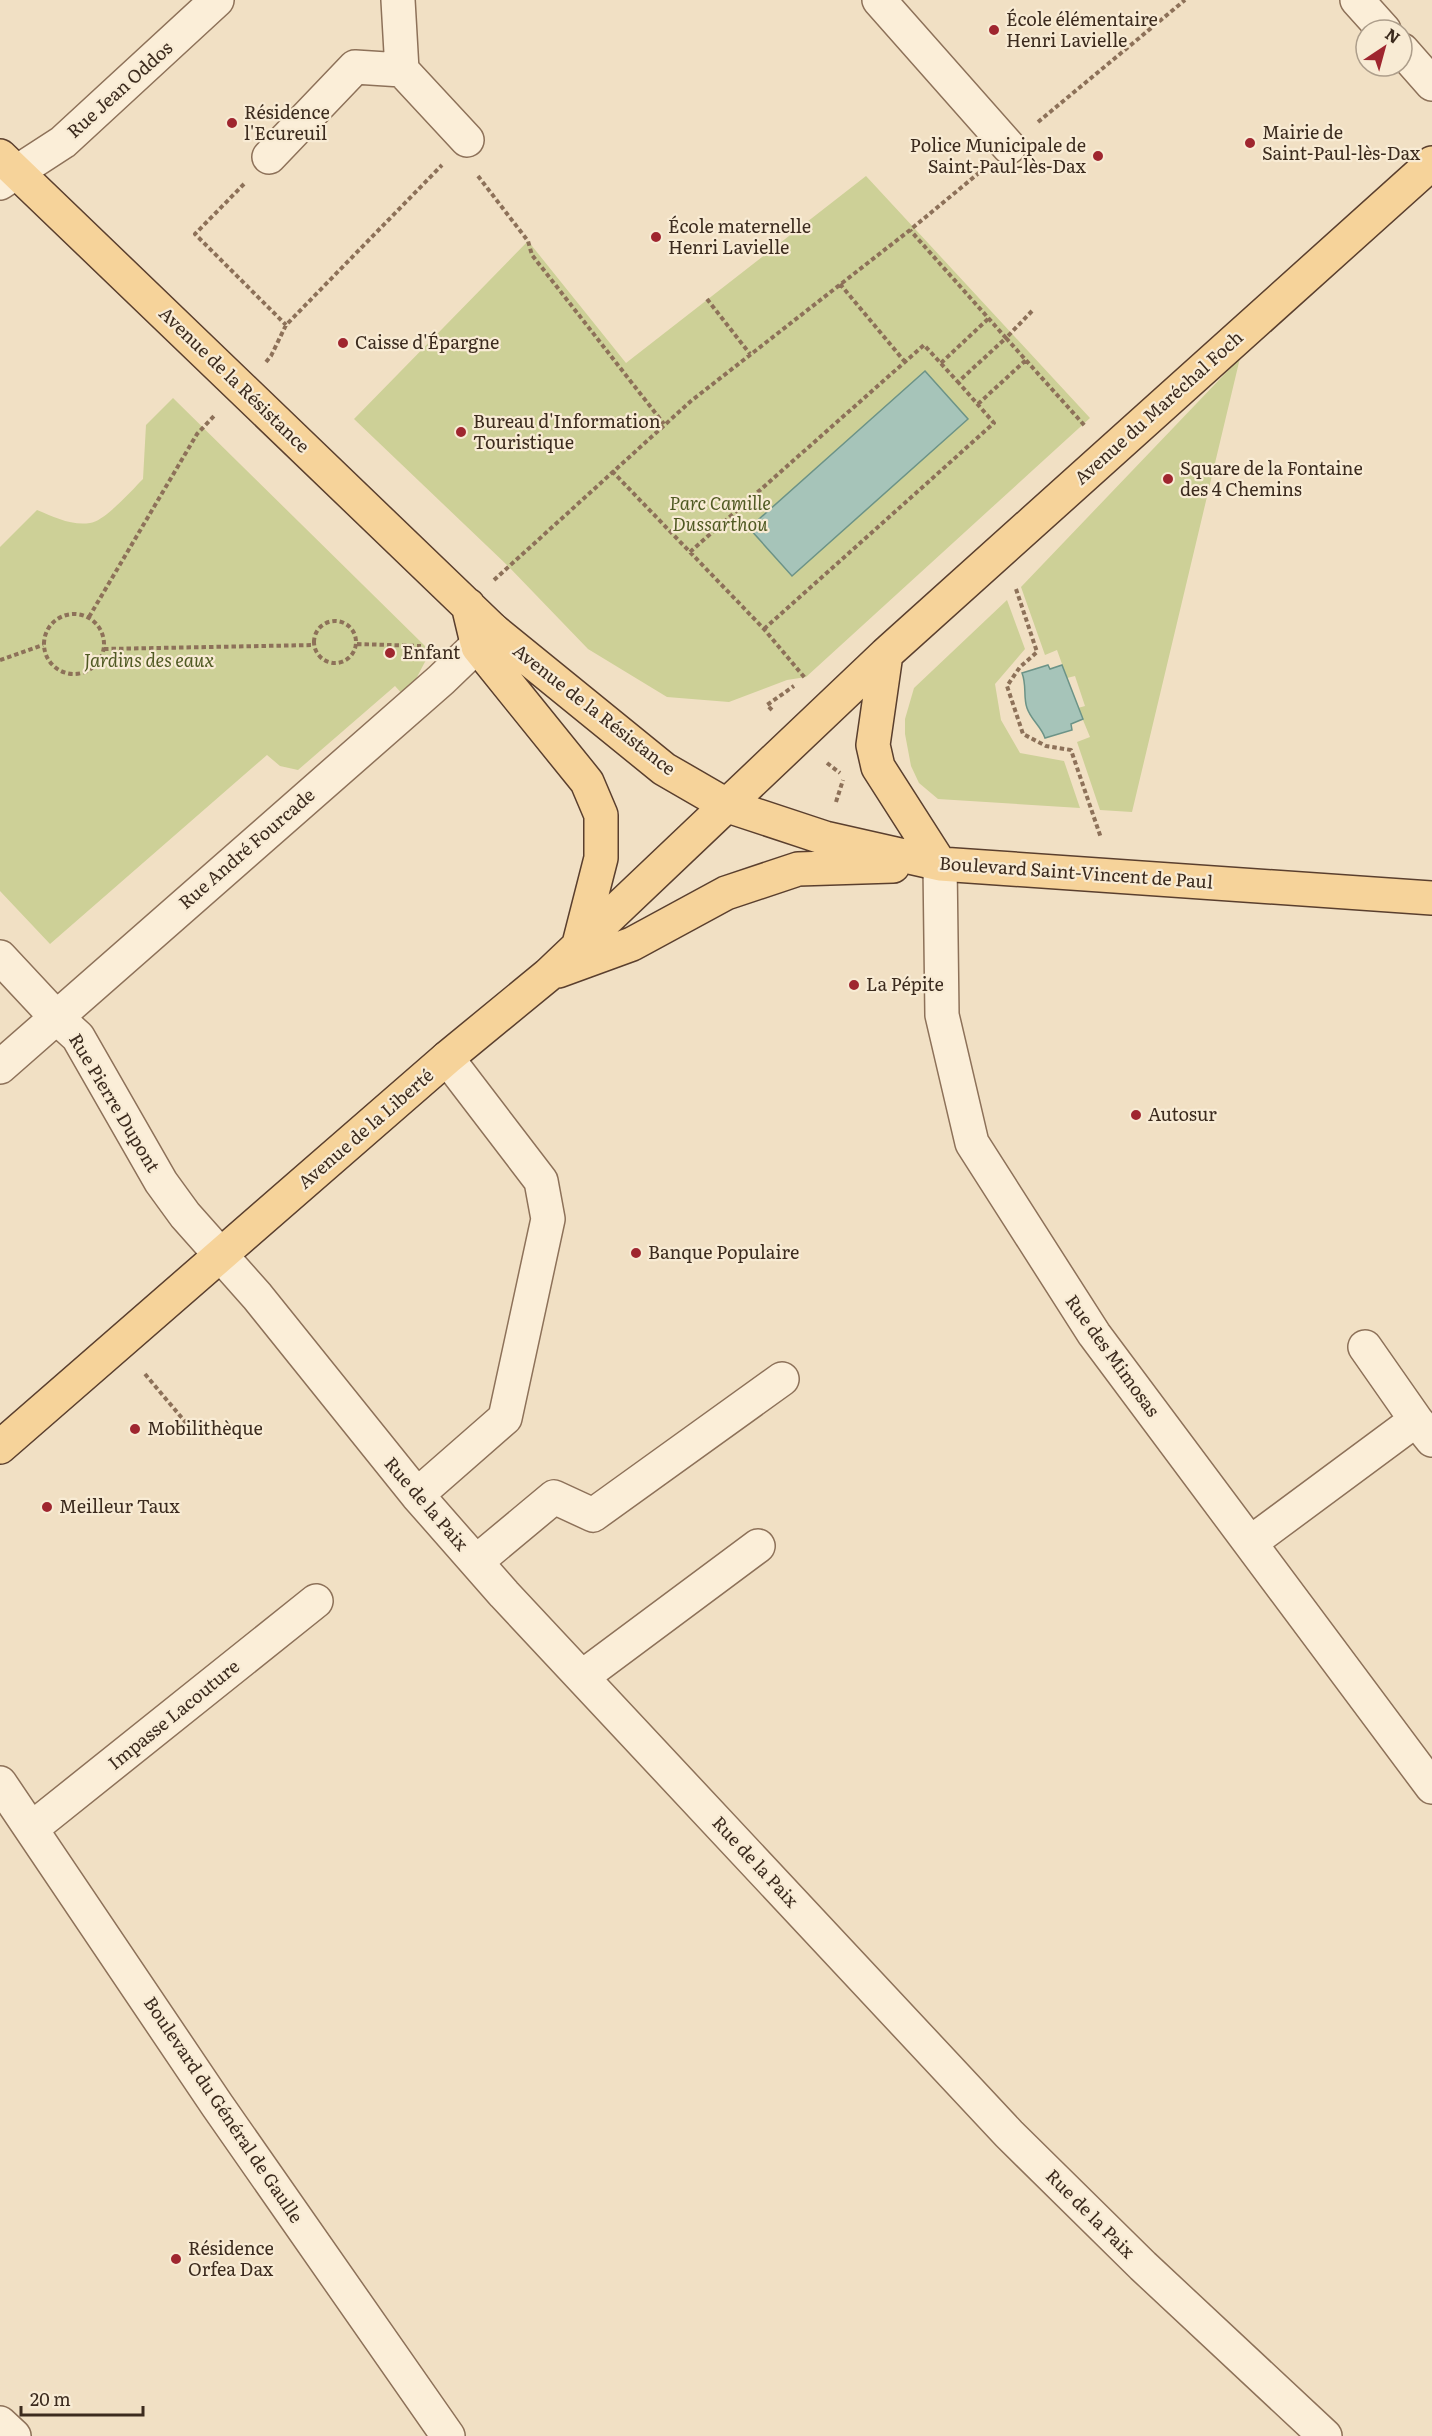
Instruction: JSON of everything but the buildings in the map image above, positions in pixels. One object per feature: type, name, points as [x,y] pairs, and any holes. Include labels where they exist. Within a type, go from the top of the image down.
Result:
[{"type":"main road","name":"Avenue du Maréchal Foch","points":[[728,806],[886,654],[1432,163]]},
{"type":"main road","name":"Avenue de la Résistance","points":[[6,171],[242,387],[468,605],[485,638],[587,782],[601,815],[601,858],[579,944]]},
{"type":"main road","name":"Avenue de la Résistance","points":[[485,638],[664,769],[728,806]]},
{"type":"main road","points":[[886,654],[873,745],[878,767],[940,864]]},
{"type":"main road","name":"Boulevard Saint-Vincent de Paul","points":[[728,806],[825,838],[940,864],[1432,898]]},
{"type":"main road","name":"Avenue de la Liberté","points":[[0,1447],[447,1058],[548,975],[728,806]]},
{"type":"main road","points":[[548,975],[632,944],[726,893],[798,869],[940,864]]},
{"type":"street","name":"Rue Jean Oddos","points":[[6,171],[63,142],[217,0]]},
{"type":"street","points":[[398,0],[402,70],[467,140]]},
{"type":"street","points":[[879,0],[1009,147]]},
{"type":"street","points":[[1357,0],[1373,18]]},
{"type":"street","points":[[1414,64],[1432,84]]},
{"type":"street","points":[[269,157],[355,66],[402,70]]},
{"type":"street","name":"Rue André Fourcade","points":[[5,1054],[56,1017],[485,638]]},
{"type":"street","name":"Rue des Mimosas","points":[[940,864],[942,1015],[972,1143],[1094,1334],[1432,1786]]},
{"type":"street","name":"Rue Pierre Dupont","points":[[0,957],[78,1037],[161,1182],[185,1215],[221,1254]]},
{"type":"street","points":[[417,1495],[505,1418],[548,1219],[541,1181],[447,1058]]},
{"type":"street","name":"Rue de la Paix","points":[[221,1254],[417,1495],[582,1677],[1009,2134],[1226,2345],[1325,2436]]},
{"type":"street","points":[[1250,1543],[1424,1430],[1365,1347]]},
{"type":"street","points":[[476,1562],[554,1497],[593,1515],[782,1379]]},
{"type":"street","points":[[582,1677],[758,1546]]},
{"type":"street","name":"Impasse Lacouture","points":[[31,1829],[316,1601]]},
{"type":"street","name":"Boulevard du Général de Gaulle","points":[[0,1783],[217,2104],[448,2436]]},
{"type":"street","points":[[0,2423],[14,2436]]},
{"type":"path","points":[[468,605],[664,424],[910,230],[1185,0]]},
{"type":"path","points":[[89,617],[197,434],[272,357],[286,325],[467,140],[471,144],[477,175],[528,241],[532,255],[664,424]]},
{"type":"path","points":[[269,157],[195,234],[286,325]]},
{"type":"path","points":[[910,230],[1110,453]]},
{"type":"path","points":[[840,284],[905,362]]},
{"type":"path","points":[[707,299],[750,354]]},
{"type":"path","points":[[958,382],[1032,311]]},
{"type":"path","points":[[941,363],[988,318]]},
{"type":"path","points":[[690,552],[924,345],[994,423],[764,629]]},
{"type":"path","points":[[978,404],[1026,360]]},
{"type":"path","points":[[612,471],[764,629],[806,677],[767,705],[797,739],[844,776],[878,767]]},
{"type":"path","points":[[1004,548],[1037,652],[1020,667],[1007,687],[1023,734],[1046,746],[1071,750],[1113,877]]},
{"type":"path","points":[[71,613],[89,617],[96,623],[101,631],[104,649],[101,658],[86,672],[67,673],[50,663],[43,645],[48,627],[62,615],[71,613]]},
{"type":"path","points":[[335,621],[342,622],[354,630],[357,645],[351,657],[332,663],[320,656],[314,645],[317,631],[322,625],[335,621]]},
{"type":"path","points":[[0,660],[43,645]]},
{"type":"path","points":[[104,649],[314,645]]},
{"type":"path","points":[[357,645],[425,646]]},
{"type":"path","points":[[145,1374],[187,1424]]},
{"type":"green space","name":"Parc Camille Dussarthou","points":[[866,176],[1090,418],[806,677],[787,680],[729,702],[667,697],[588,649],[508,566],[354,419],[528,241],[626,363]]},
{"type":"green space","points":[[1240,358],[1132,812],[1100,810],[1077,742],[1090,737],[1078,708],[1085,706],[1075,676],[1067,678],[1057,650],[1045,655],[1021,587]]},
{"type":"green space","name":"Jardins des eaux","points":[[173,398],[425,646],[427,658],[406,698],[395,686],[298,770],[280,766],[267,755],[50,944],[0,891],[0,547],[37,510],[63,520],[83,524],[96,521],[110,511],[143,479],[146,425]]},
{"type":"green space","points":[[1007,600],[1025,649],[995,684],[1001,720],[1020,753],[1064,761],[1080,808],[938,799],[919,783],[911,766],[905,734],[905,719],[914,688]]},
{"type":"water","points":[[925,371],[968,419],[792,576],[749,528]]},
{"type":"water","points":[[1048,665],[1050,669],[1062,665],[1083,719],[1071,724],[1072,730],[1045,738],[1027,708],[1022,673]]},
{"type":"place","name":"École élémentaire Henri Lavielle","points":[[994,30]]},
{"type":"place","name":"Résidence l'Ecureuil","points":[[232,123]]},
{"type":"place","name":"Mairie de Saint-Paul-lès-Dax","points":[[1250,143]]},
{"type":"place","name":"Police Municipale de Saint-Paul-lès-Dax","points":[[1098,156]]},
{"type":"place","name":"École maternelle Henri Lavielle","points":[[656,237]]},
{"type":"place","name":"Caisse d'Épargne","points":[[343,343]]},
{"type":"place","name":"Bureau d'Information Touristique","points":[[461,432]]},
{"type":"place","name":"Square de la Fontaine des 4 Chemins","points":[[1168,479]]},
{"type":"place","name":"Enfant","points":[[390,653]]},
{"type":"place","name":"La Pépite","points":[[854,985]]},
{"type":"place","name":"Autosur","points":[[1136,1115]]},
{"type":"place","name":"Banque Populaire","points":[[636,1253]]},
{"type":"place","name":"Mobilithèque","points":[[135,1429]]},
{"type":"place","name":"Meilleur Taux","points":[[47,1507]]},
{"type":"place","name":"Résidence Orfea Dax","points":[[176,2259]]}]
